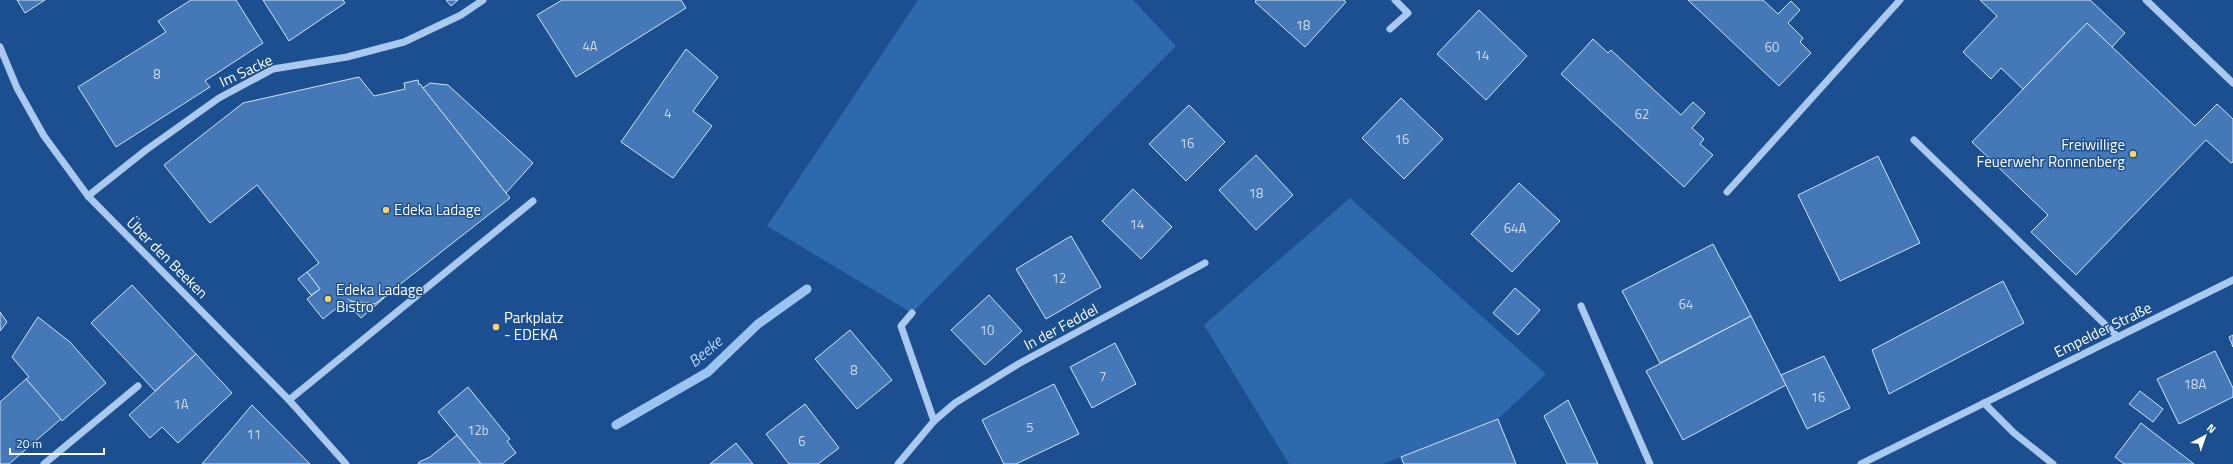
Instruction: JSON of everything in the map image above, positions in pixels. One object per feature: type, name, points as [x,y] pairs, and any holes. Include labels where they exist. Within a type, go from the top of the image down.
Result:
[{"type":"street","name":"Im Sacke","points":[[88,196],[146,150],[219,98],[273,69],[347,57],[404,42],[461,15],[483,0]]},
{"type":"street","points":[[1390,29],[1408,13],[1395,0]]},
{"type":"street","points":[[1727,192],[1900,0]]},
{"type":"street","points":[[2146,0],[2233,84]]},
{"type":"street","name":"Über den Beeken","points":[[0,47],[17,88],[44,136],[88,196],[289,400],[346,464]]},
{"type":"street","points":[[1914,140],[2118,337]]},
{"type":"street","points":[[289,400],[533,200]]},
{"type":"street","name":"In der Feddel","points":[[898,464],[934,421],[956,403],[1020,363],[1205,263]]},
{"type":"street","name":"Empelder Straße","points":[[1861,464],[2233,280]]},
{"type":"street","points":[[1581,306],[1650,464]]},
{"type":"street","points":[[912,313],[901,326],[934,421]]},
{"type":"street","points":[[44,464],[138,386]]},
{"type":"street","points":[[1984,403],[2014,433],[2053,464]]},
{"type":"shaded area","points":[[918,0],[1133,0],[1176,46],[912,313],[767,226]]},
{"type":"shaded area","points":[[1350,198],[1546,374],[1498,419],[1383,464],[1289,464],[1204,325]]},
{"type":"building","points":[[17,0],[45,0],[25,13]]},
{"type":"building","points":[[191,0],[236,0],[263,43],[205,81],[210,87],[116,147],[78,87],[166,32],[158,21]]},
{"type":"building","points":[[263,0],[343,0],[345,3],[289,41]]},
{"type":"building","points":[[446,0],[458,0],[451,6]]},
{"type":"building","points":[[562,0],[681,0],[686,8],[576,77],[537,15]]},
{"type":"building","points":[[1256,0],[1344,0],[1346,2],[1305,47],[1255,2]]},
{"type":"building","points":[[1688,0],[1763,0],[1778,14],[1791,1],[1800,10],[1788,23],[1803,38],[1800,42],[1811,53],[1779,86]]},
{"type":"building","points":[[1980,0],[2090,0],[2125,33],[2112,47],[2087,23],[2023,89],[2001,68],[1991,79],[1963,52],[1997,16]]},
{"type":"building","points":[[1479,10],[1527,56],[1486,100],[1437,54]]},
{"type":"building","points":[[2087,23],[2195,126],[2217,104],[2233,119],[2233,162],[2231,163],[2206,140],[2076,275],[2031,232],[2048,215],[1972,142]]},
{"type":"building","points":[[1593,39],[1608,53],[1611,50],[1681,115],[1693,102],[1705,113],[1692,128],[1704,139],[1700,144],[1713,155],[1684,187],[1561,74]]},
{"type":"building","points":[[686,49],[718,77],[693,111],[712,126],[673,178],[621,142]]},
{"type":"building","name":"Edeka Ladage","points":[[359,77],[374,96],[405,89],[404,83],[418,80],[419,85],[420,84],[510,198],[375,304],[350,301],[348,299],[323,319],[307,299],[320,289],[307,272],[319,263],[257,185],[210,223],[164,165],[243,103]]},
{"type":"building","points":[[430,83],[448,85],[533,163],[506,193],[423,88]]},
{"type":"building","points":[[1401,98],[1443,139],[1404,179],[1362,138]]},
{"type":"building","points":[[1189,105],[1225,142],[1186,181],[1149,144]]},
{"type":"building","points":[[1256,155],[1293,195],[1256,230],[1219,190]]},
{"type":"building","points":[[1878,156],[1920,243],[1840,281],[1798,195]]},
{"type":"building","points":[[1519,183],[1560,221],[1512,272],[1471,234]]},
{"type":"building","points":[[1133,189],[1172,227],[1141,259],[1102,221]]},
{"type":"building","points":[[1071,236],[1101,287],[1046,319],[1016,269]]},
{"type":"building","points":[[1713,244],[1751,316],[1660,363],[1622,291]]},
{"type":"building","points":[[307,272],[320,289],[311,295],[298,279]]},
{"type":"building","points":[[2003,281],[2024,323],[1889,394],[1872,350]]},
{"type":"building","points":[[132,285],[196,354],[155,391],[91,323]]},
{"type":"building","points":[[1515,288],[1540,310],[1518,335],[1493,313]]},
{"type":"building","points":[[392,291],[361,318],[346,301],[348,299],[350,301],[375,304]]},
{"type":"building","points":[[989,295],[1022,331],[985,365],[951,330]]},
{"type":"building","points":[[0,312],[7,322],[0,331]]},
{"type":"building","points":[[1751,316],[1786,385],[1683,440],[1646,371]]},
{"type":"building","points":[[38,317],[70,342],[106,383],[62,421],[26,379],[29,377],[12,357]]},
{"type":"building","points":[[850,330],[892,380],[857,409],[815,359]]},
{"type":"building","points":[[2233,335],[2233,347],[2229,337]]},
{"type":"building","points":[[1115,343],[1136,384],[1092,408],[1070,367]]},
{"type":"building","points":[[2215,351],[2233,388],[2233,397],[2179,424],[2157,379]]},
{"type":"building","points":[[196,354],[232,393],[178,443],[162,427],[150,438],[129,415]]},
{"type":"building","points":[[1824,356],[1850,408],[1807,429],[1781,375]]},
{"type":"building","points":[[26,379],[61,419],[9,464],[0,464],[0,402]]},
{"type":"building","points":[[1054,384],[1079,434],[1016,464],[1004,464],[982,420]]},
{"type":"building","points":[[468,387],[510,439],[507,441],[516,453],[502,464],[481,464],[438,412]]},
{"type":"building","points":[[2140,391],[2163,409],[2153,422],[2129,404]]},
{"type":"building","points":[[1568,400],[1598,464],[1567,464],[1544,416]]},
{"type":"building","points":[[805,404],[839,448],[818,464],[789,464],[766,434]]},
{"type":"building","points":[[252,405],[310,464],[202,464]]},
{"type":"building","points":[[1498,419],[1516,464],[1404,464],[1401,457]]},
{"type":"building","points":[[2141,423],[2194,464],[2124,464],[2115,457]]},
{"type":"building","points":[[457,435],[481,464],[418,464],[419,462],[430,457]]},
{"type":"building","points":[[736,443],[753,464],[710,464]]},
{"type":"waterway","name":"Beeke","points":[[616,425],[708,372],[758,324],[807,289]]},
{"type":"place","name":"Freiwillige Feuerwehr Ronnenberg","points":[[2133,154]]},
{"type":"place","name":"Edeka Ladage","points":[[386,210]]},
{"type":"place","name":"Edeka Ladage Bistro","points":[[328,299]]},
{"type":"place","name":"Parkplatz - EDEKA","points":[[496,327]]}]
